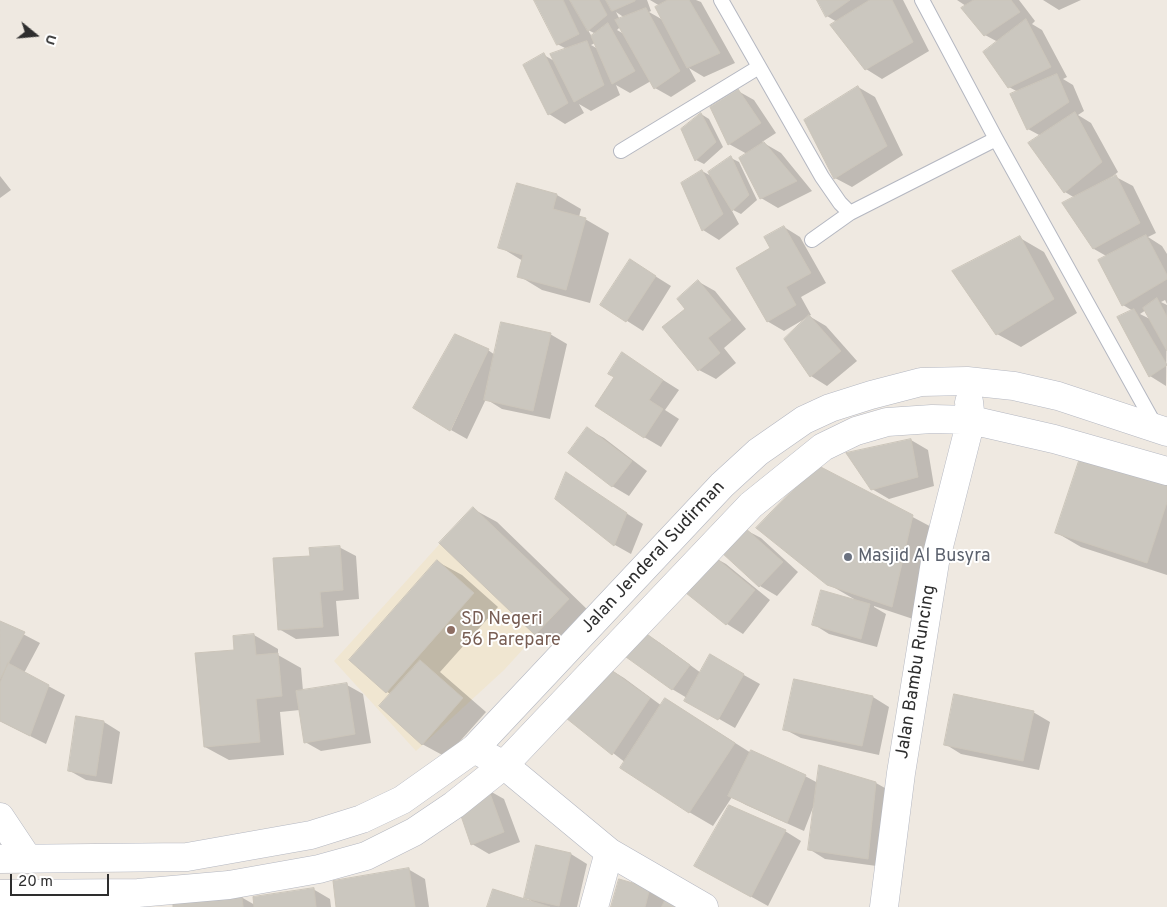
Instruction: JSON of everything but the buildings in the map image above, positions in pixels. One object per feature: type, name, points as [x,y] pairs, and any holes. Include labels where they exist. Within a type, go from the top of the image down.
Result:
[{"type":"main road","name":"Jalan Jenderal Sudirman","points":[[0,859],[187,857],[311,835],[362,819],[402,800],[474,748],[722,485],[758,452],[804,420],[830,408],[921,382],[966,381],[1014,386],[1058,396],[1162,430]]},
{"type":"main road","name":"Jalan Bambu Runcing","points":[[884,907],[901,772],[935,562],[971,420],[966,381]]},
{"type":"main road","name":"Jalan Jenderal Sudirman","points":[[0,894],[138,892],[229,885],[319,870],[366,856],[414,832],[454,805],[504,765],[751,505],[823,447],[856,431],[887,422],[932,419],[971,420],[1054,439],[1167,472]]},
{"type":"main road","points":[[474,748],[504,765],[609,852],[704,907]]},
{"type":"main road","points":[[0,817],[28,859]]},
{"type":"main road","points":[[594,907],[609,852]]},
{"type":"lane","points":[[721,0],[826,184],[850,213]]},
{"type":"lane","points":[[922,0],[996,139],[1162,430]]},
{"type":"lane","points":[[621,151],[760,68]]},
{"type":"lane","points":[[812,240],[850,213],[996,139]]},
{"type":"shaded area","name":"SD Negeri 56 Parepare","points":[[473,507],[569,599],[504,670],[416,751],[334,661]]},
{"type":"place","name":"Masjid Al Busyra","points":[[848,557]]},
{"type":"place","name":"SD Negeri 56 Parepare","points":[[451,630]]}]
